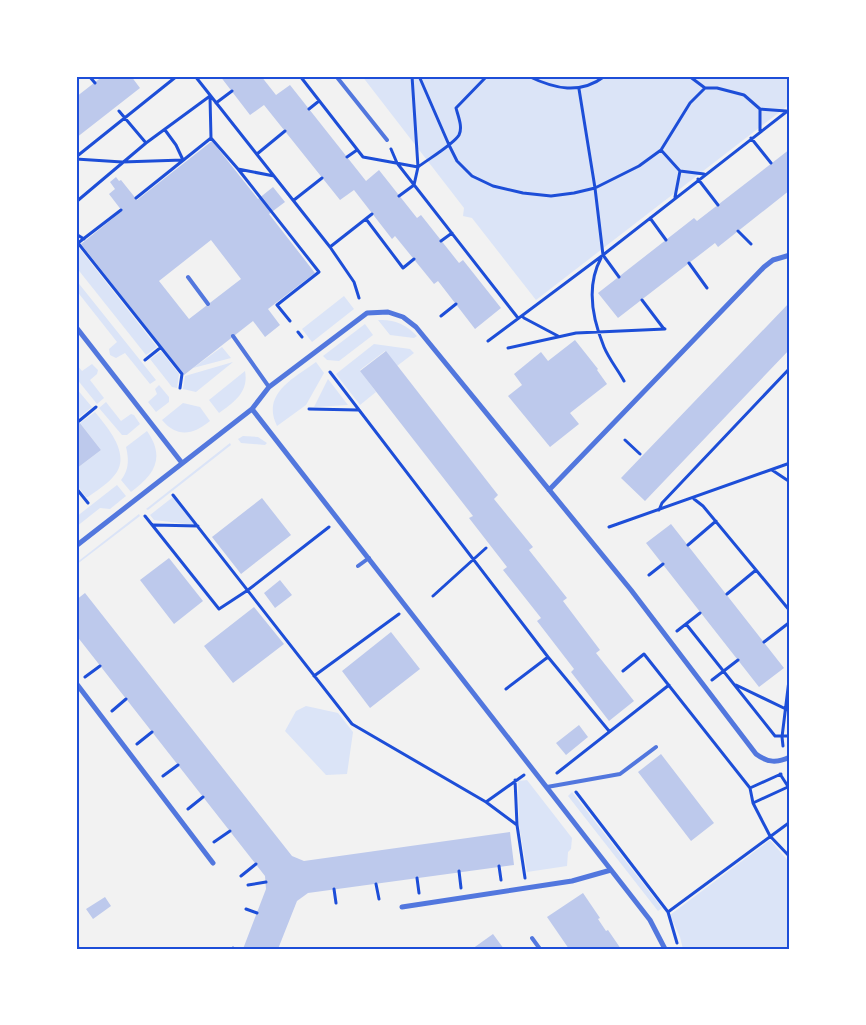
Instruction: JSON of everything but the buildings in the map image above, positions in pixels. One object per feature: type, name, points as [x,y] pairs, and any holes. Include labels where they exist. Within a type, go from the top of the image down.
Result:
[{"type":"street","points":[[549,490],[764,266],[773,260],[790,255]]},
{"type":"street","points":[[76,546],[252,409],[269,387],[367,313],[388,312],[403,317],[416,327],[631,590],[756,754],[772,762],[790,757]]},
{"type":"street","points":[[76,327],[182,463]]},
{"type":"street","points":[[252,409],[650,920],[665,949]]},
{"type":"street","points":[[76,683],[213,863]]},
{"type":"street","points":[[402,908],[572,881],[611,870]]},
{"type":"lane","points":[[336,76],[387,140]]},
{"type":"lane","points":[[188,277],[208,304]]},
{"type":"lane","points":[[233,336],[269,387]]},
{"type":"lane","points":[[358,566],[368,558]]},
{"type":"lane","points":[[547,787],[620,774],[656,747]]},
{"type":"lane","points":[[532,938],[540,949]]},
{"type":"path","points":[[89,76],[94,83]]},
{"type":"path","points":[[76,158],[177,76]]},
{"type":"path","points":[[195,76],[330,247],[354,282],[359,298]]},
{"type":"path","points":[[300,76],[363,157],[418,166],[459,135],[460,123],[456,108],[487,76]]},
{"type":"path","points":[[399,196],[414,185],[418,166],[412,76]]},
{"type":"path","points":[[419,76],[448,145],[457,161],[472,176],[493,186],[523,193],[551,196],[594,188],[639,166],[661,150],[690,103],[706,88]]},
{"type":"path","points":[[528,76],[560,88],[579,89],[593,85],[605,76]]},
{"type":"path","points":[[688,76],[706,88],[717,88],[744,95],[760,109],[788,110]]},
{"type":"path","points":[[579,89],[603,255],[619,277]]},
{"type":"path","points":[[216,103],[232,92]]},
{"type":"path","points":[[76,202],[146,143],[210,96]]},
{"type":"path","points":[[210,96],[211,138],[238,169],[318,272],[277,305],[290,321]]},
{"type":"path","points":[[309,109],[319,101]]},
{"type":"path","points":[[760,109],[760,131]]},
{"type":"path","points":[[488,341],[603,255],[788,110]]},
{"type":"path","points":[[119,111],[146,143]]},
{"type":"path","points":[[165,130],[176,145],[183,160]]},
{"type":"path","points":[[257,154],[285,131]]},
{"type":"path","points":[[136,198],[211,138]]},
{"type":"path","points":[[751,138],[771,163]]},
{"type":"path","points":[[347,157],[357,150]]},
{"type":"path","points":[[661,150],[680,171],[705,174]]},
{"type":"path","points":[[76,158],[122,162],[183,160]]},
{"type":"path","points":[[397,163],[520,317],[559,337]]},
{"type":"path","points":[[238,169],[275,176]]},
{"type":"path","points":[[675,197],[680,171]]},
{"type":"path","points":[[294,200],[322,178]]},
{"type":"path","points":[[698,179],[718,205]]},
{"type":"path","points":[[121,210],[78,243],[182,374],[180,388]]},
{"type":"path","points":[[330,247],[372,214]]},
{"type":"path","points":[[650,218],[666,240]]},
{"type":"path","points":[[366,220],[403,268],[414,259]]},
{"type":"path","points":[[738,231],[751,244]]},
{"type":"path","points":[[441,241],[452,233]]},
{"type":"path","points":[[76,234],[85,239]]},
{"type":"path","points":[[603,255],[591,284],[593,309],[605,349],[624,381]]},
{"type":"path","points":[[689,263],[707,288]]},
{"type":"path","points":[[508,348],[576,333],[665,329],[642,300]]},
{"type":"path","points":[[441,316],[456,304]]},
{"type":"path","points":[[298,332],[302,337]]},
{"type":"path","points":[[145,360],[160,348]]},
{"type":"path","points":[[660,510],[662,503],[790,368]]},
{"type":"path","points":[[330,372],[548,657],[609,731]]},
{"type":"path","points":[[79,421],[96,407]]},
{"type":"path","points":[[309,409],[359,410]]},
{"type":"path","points":[[625,440],[640,454]]},
{"type":"path","points":[[608,527],[790,463]]},
{"type":"path","points":[[772,470],[790,482]]},
{"type":"path","points":[[76,488],[88,503]]},
{"type":"path","points":[[173,495],[352,724],[486,802],[517,825]]},
{"type":"path","points":[[693,498],[716,521],[790,611]]},
{"type":"path","points":[[145,516],[219,609],[248,590],[329,527]]},
{"type":"path","points":[[688,545],[716,521]]},
{"type":"path","points":[[153,525],[198,526]]},
{"type":"path","points":[[433,596],[486,548]]},
{"type":"path","points":[[649,575],[662,564]]},
{"type":"path","points":[[727,594],[756,570]]},
{"type":"path","points":[[700,613],[686,624],[776,736],[790,736]]},
{"type":"path","points":[[314,676],[400,614]]},
{"type":"path","points":[[764,642],[790,622]]},
{"type":"path","points":[[623,671],[644,654],[750,788],[753,803],[770,836],[790,858]]},
{"type":"path","points":[[506,689],[548,657]]},
{"type":"path","points":[[723,671],[738,660]]},
{"type":"path","points":[[85,678],[100,666]]},
{"type":"path","points":[[783,746],[782,737],[788,710],[790,672]]},
{"type":"path","points":[[734,684],[788,710]]},
{"type":"path","points":[[669,685],[558,772],[668,912],[678,948]]},
{"type":"path","points":[[111,711],[126,699]]},
{"type":"path","points":[[137,744],[152,732]]},
{"type":"path","points":[[163,776],[178,764]]},
{"type":"path","points":[[486,802],[525,774]]},
{"type":"path","points":[[750,788],[781,774],[789,787],[753,803]]},
{"type":"path","points":[[515,780],[517,825],[525,878]]},
{"type":"path","points":[[188,809],[203,797]]},
{"type":"path","points":[[668,912],[790,822]]},
{"type":"path","points":[[214,842],[230,831]]},
{"type":"path","points":[[241,876],[256,864]]},
{"type":"path","points":[[499,866],[502,882]]},
{"type":"path","points":[[459,871],[461,888]]},
{"type":"path","points":[[417,878],[419,893]]},
{"type":"path","points":[[248,885],[266,882]]},
{"type":"path","points":[[376,884],[379,899]]},
{"type":"path","points":[[334,889],[336,903]]},
{"type":"path","points":[[246,908],[257,913]]},
{"type":"shaded area","points":[[362,76],[790,76],[790,104],[536,300],[472,218],[463,216],[464,208]]},
{"type":"shaded area","points":[[76,244],[157,347],[146,355],[76,267]]},
{"type":"shaded area","points":[[76,280],[156,380],[150,384],[125,353],[116,358],[110,355],[109,349],[117,342],[76,290]]},
{"type":"shaded area","points":[[344,296],[354,309],[312,342],[302,329]]},
{"type":"shaded area","points":[[378,320],[389,320],[399,323],[409,328],[417,336],[414,338],[390,335]]},
{"type":"shaded area","points":[[365,324],[373,335],[339,361],[327,360],[323,356]]},
{"type":"shaded area","points":[[374,344],[410,349],[414,353],[397,366],[385,351],[360,370],[376,392],[360,405],[336,374]]},
{"type":"shaded area","points":[[222,347],[231,358],[193,368]]},
{"type":"shaded area","points":[[161,351],[179,374],[177,388],[172,387],[150,359]]},
{"type":"shaded area","points":[[233,362],[196,392],[183,389],[185,376]]},
{"type":"shaded area","points":[[316,362],[324,373],[306,405],[277,426],[273,415],[273,405],[277,396],[290,381]]},
{"type":"shaded area","points":[[76,364],[82,371],[92,364],[98,370],[97,374],[90,380],[104,398],[97,404],[76,378]]},
{"type":"shaded area","points":[[245,371],[245,385],[239,396],[219,413],[209,400]]},
{"type":"shaded area","points":[[328,379],[348,405],[314,407]]},
{"type":"shaded area","points":[[159,385],[169,397],[169,402],[156,412],[148,402],[157,394],[155,389]]},
{"type":"shaded area","points":[[76,388],[92,407],[77,419],[76,418]]},
{"type":"shaded area","points":[[106,402],[121,421],[131,414],[134,415],[140,424],[127,435],[122,435],[99,408]]},
{"type":"shaded area","points":[[183,403],[200,407],[210,421],[191,432],[173,430],[162,420]]},
{"type":"shaded area","points":[[95,412],[112,434],[120,451],[120,460],[119,469],[113,477],[101,488],[86,497],[76,484],[76,469],[101,450],[80,423]]},
{"type":"shaded area","points":[[147,431],[156,450],[155,465],[146,479],[131,492],[121,480],[128,464],[126,447]]},
{"type":"shaded area","points":[[243,436],[258,437],[267,443],[265,445],[241,443],[238,439]]},
{"type":"shaded area","points":[[230,443],[231,445],[148,510],[146,509]]},
{"type":"shaded area","points":[[117,485],[126,496],[110,509],[100,508],[76,527],[76,517]]},
{"type":"shaded area","points":[[173,497],[195,525],[154,520],[150,515]]},
{"type":"shaded area","points":[[139,514],[140,516],[76,565],[76,563]]},
{"type":"shaded area","points":[[306,706],[338,713],[353,732],[347,774],[326,775],[285,731],[296,711]]},
{"type":"shaded area","points":[[527,780],[572,838],[567,866],[527,872],[519,825],[518,781]]},
{"type":"shaded area","points":[[572,792],[662,908],[658,911],[568,796]]},
{"type":"shaded area","points":[[770,840],[790,863],[790,949],[683,949],[670,915]]}]
